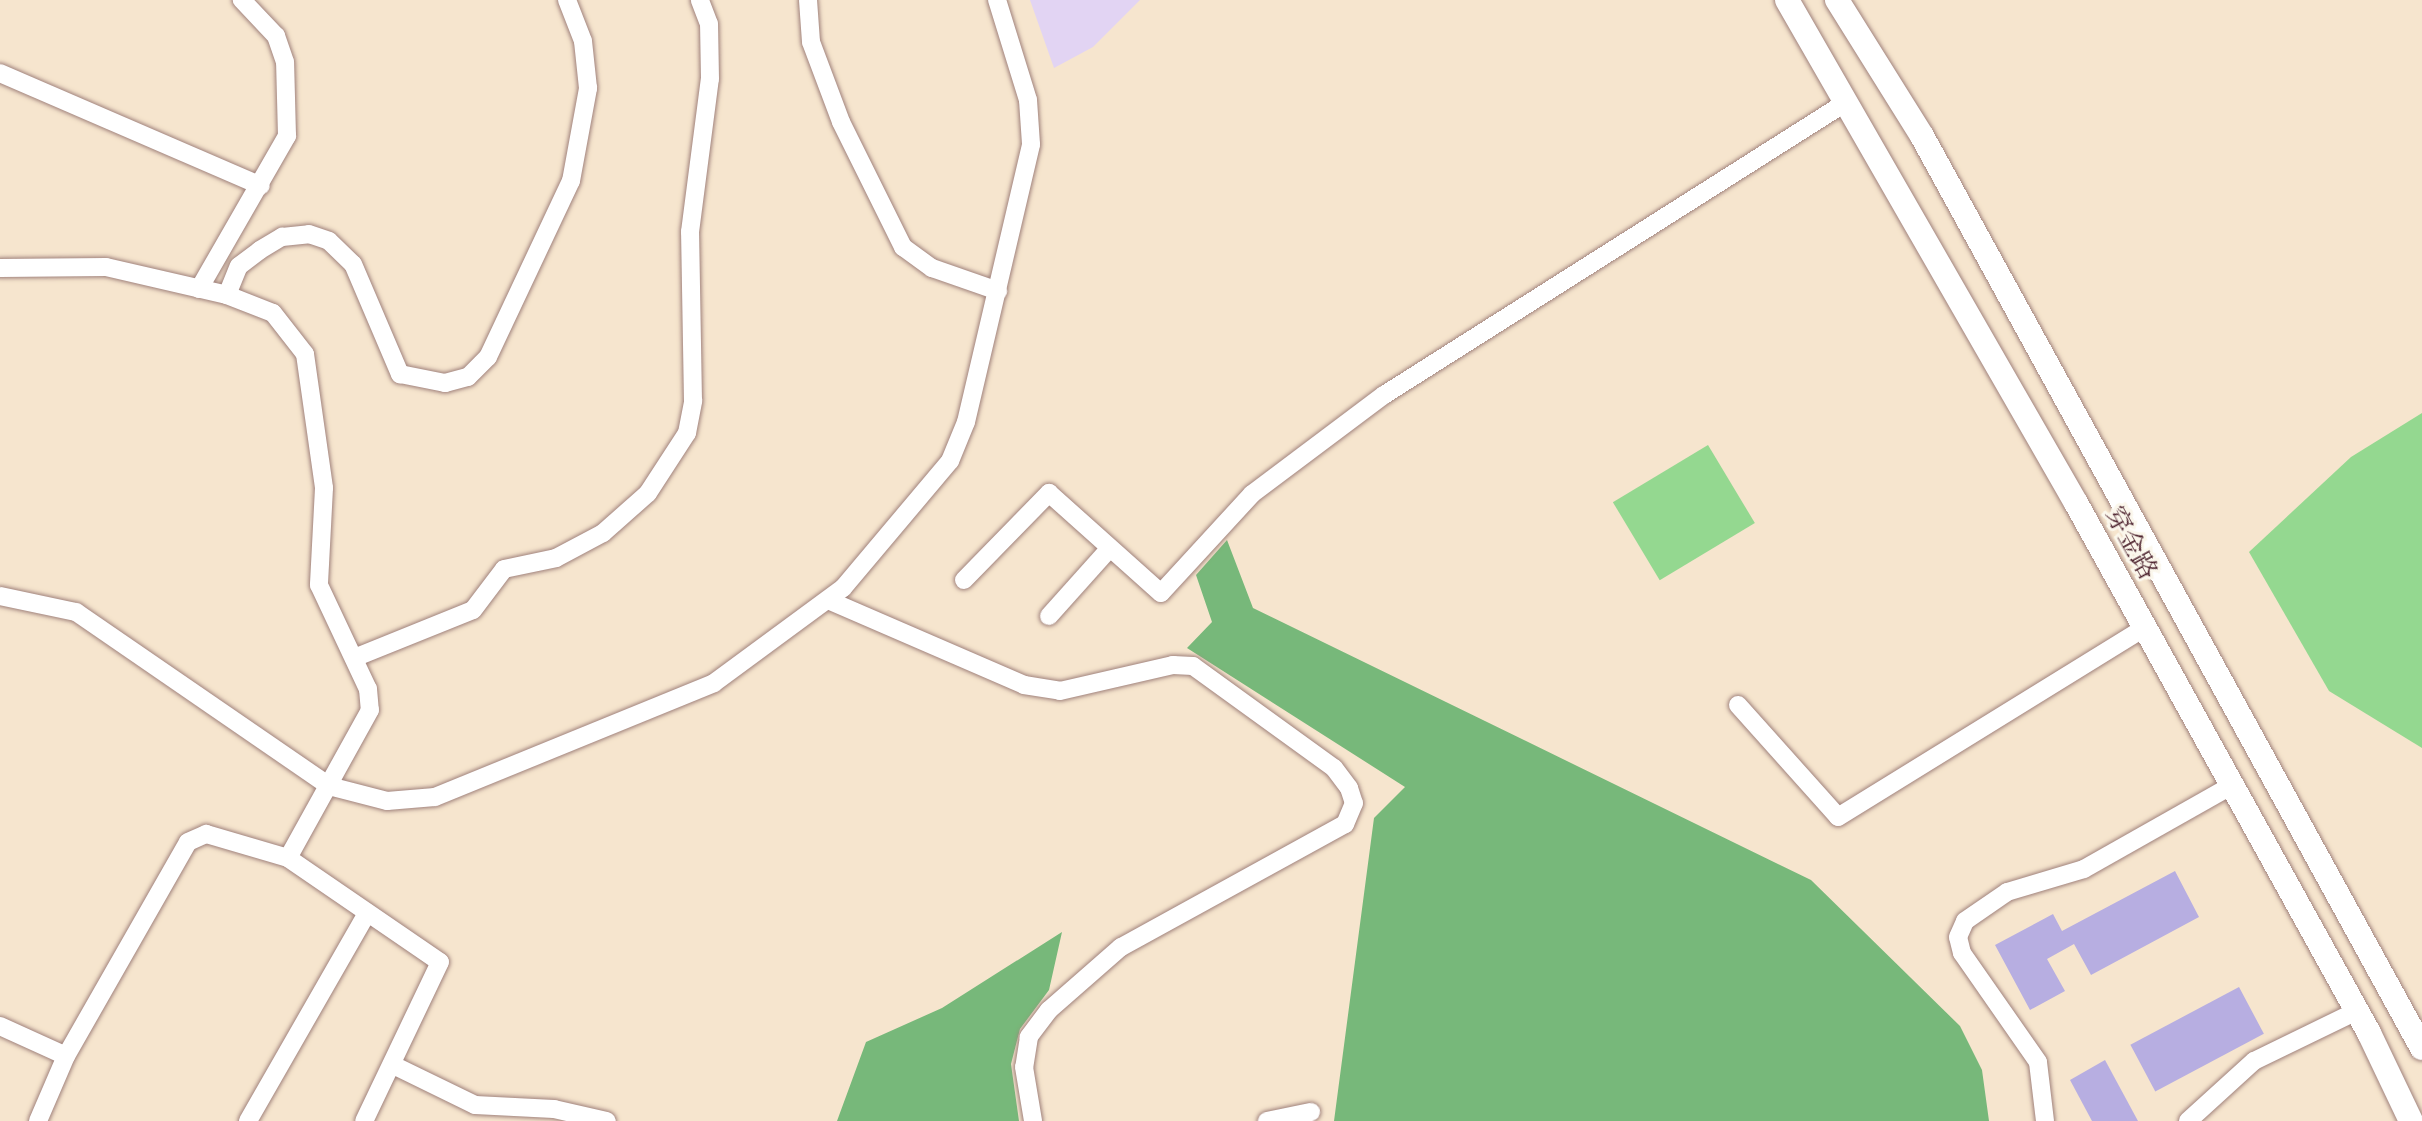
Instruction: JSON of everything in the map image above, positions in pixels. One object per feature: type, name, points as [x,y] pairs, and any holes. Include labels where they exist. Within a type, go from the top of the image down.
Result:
[{"type":"main road","name":"穿金路","points":[[1787,0],[1848,101],[2144,628],[2357,1011],[2411,1121]]},
{"type":"main road","name":"穿金路","points":[[1837,0],[1922,136],[2420,1037]]},
{"type":"street","points":[[199,289],[213,255],[261,186],[287,136],[288,86],[276,36],[242,0]]},
{"type":"street","points":[[227,295],[239,266],[260,250],[282,237],[319,238],[352,264],[400,374],[445,383],[468,377],[488,356],[574,171],[588,88],[583,41],[567,0]]},
{"type":"street","points":[[354,658],[473,610],[504,569],[556,558],[603,533],[649,493],[687,433],[693,401],[690,232],[710,79],[709,24],[700,0]]},
{"type":"street","points":[[808,0],[811,42],[841,122],[903,247],[932,268],[998,291]]},
{"type":"street","points":[[0,596],[76,612],[329,786],[387,801],[448,792],[714,683],[828,600],[950,461],[966,422],[1031,144],[1028,100],[997,0]]},
{"type":"street","points":[[0,73],[261,186]]},
{"type":"street","points":[[964,580],[1049,493],[1161,593],[1252,494],[1384,396],[1848,101]]},
{"type":"street","points":[[0,268],[106,267],[227,295],[273,313],[305,354],[324,488],[318,585],[368,689],[370,710],[288,858]]},
{"type":"street","points":[[1049,616],[1110,548]]},
{"type":"street","points":[[828,600],[1036,687],[1060,691],[1173,664],[1193,666],[1303,743],[1349,788],[1354,803],[1345,824],[1121,947],[1049,1010],[1029,1037],[1024,1068],[1033,1121]]},
{"type":"street","points":[[1738,705],[1838,817],[2144,628]]},
{"type":"street","points":[[2045,1121],[2038,1062],[1962,953],[1958,937],[1965,921],[2007,892],[2084,869],[2231,786]]},
{"type":"street","points":[[38,1121],[66,1056],[188,842],[225,835],[288,858],[440,962],[364,1121]]},
{"type":"street","points":[[248,1121],[367,913]]},
{"type":"street","points":[[2189,1121],[2254,1061],[2357,1011]]},
{"type":"street","points":[[0,1026],[66,1056]]},
{"type":"street","points":[[393,1065],[475,1105],[554,1109],[607,1121]]},
{"type":"street","points":[[1267,1121],[1311,1112]]},
{"type":"shaded area","points":[[1030,0],[1140,0],[1093,47],[1054,68]]},
{"type":"green space","points":[[2422,413],[2422,748],[2329,691],[2249,552],[2351,457]]},
{"type":"green space","points":[[1708,445],[1755,523],[1660,580],[1613,502]]},
{"type":"green space","points":[[1227,540],[1253,608],[1811,880],[1960,1026],[1982,1070],[1989,1121],[1334,1121],[1374,818],[1405,787],[1187,648],[1212,622],[1196,575]]},
{"type":"green space","points":[[1062,932],[1049,990],[1020,1029],[1011,1064],[1019,1121],[837,1121],[866,1042],[942,1008]]},
{"type":"building","points":[[2175,871],[2199,917],[2091,975],[2074,944],[2047,959],[2065,991],[2030,1010],[1995,945],[2053,914],[2062,931]]},
{"type":"building","points":[[2239,987],[2264,1034],[2155,1092],[2130,1045]]},
{"type":"building","points":[[2105,1060],[2138,1121],[2092,1121],[2070,1080]]}]
